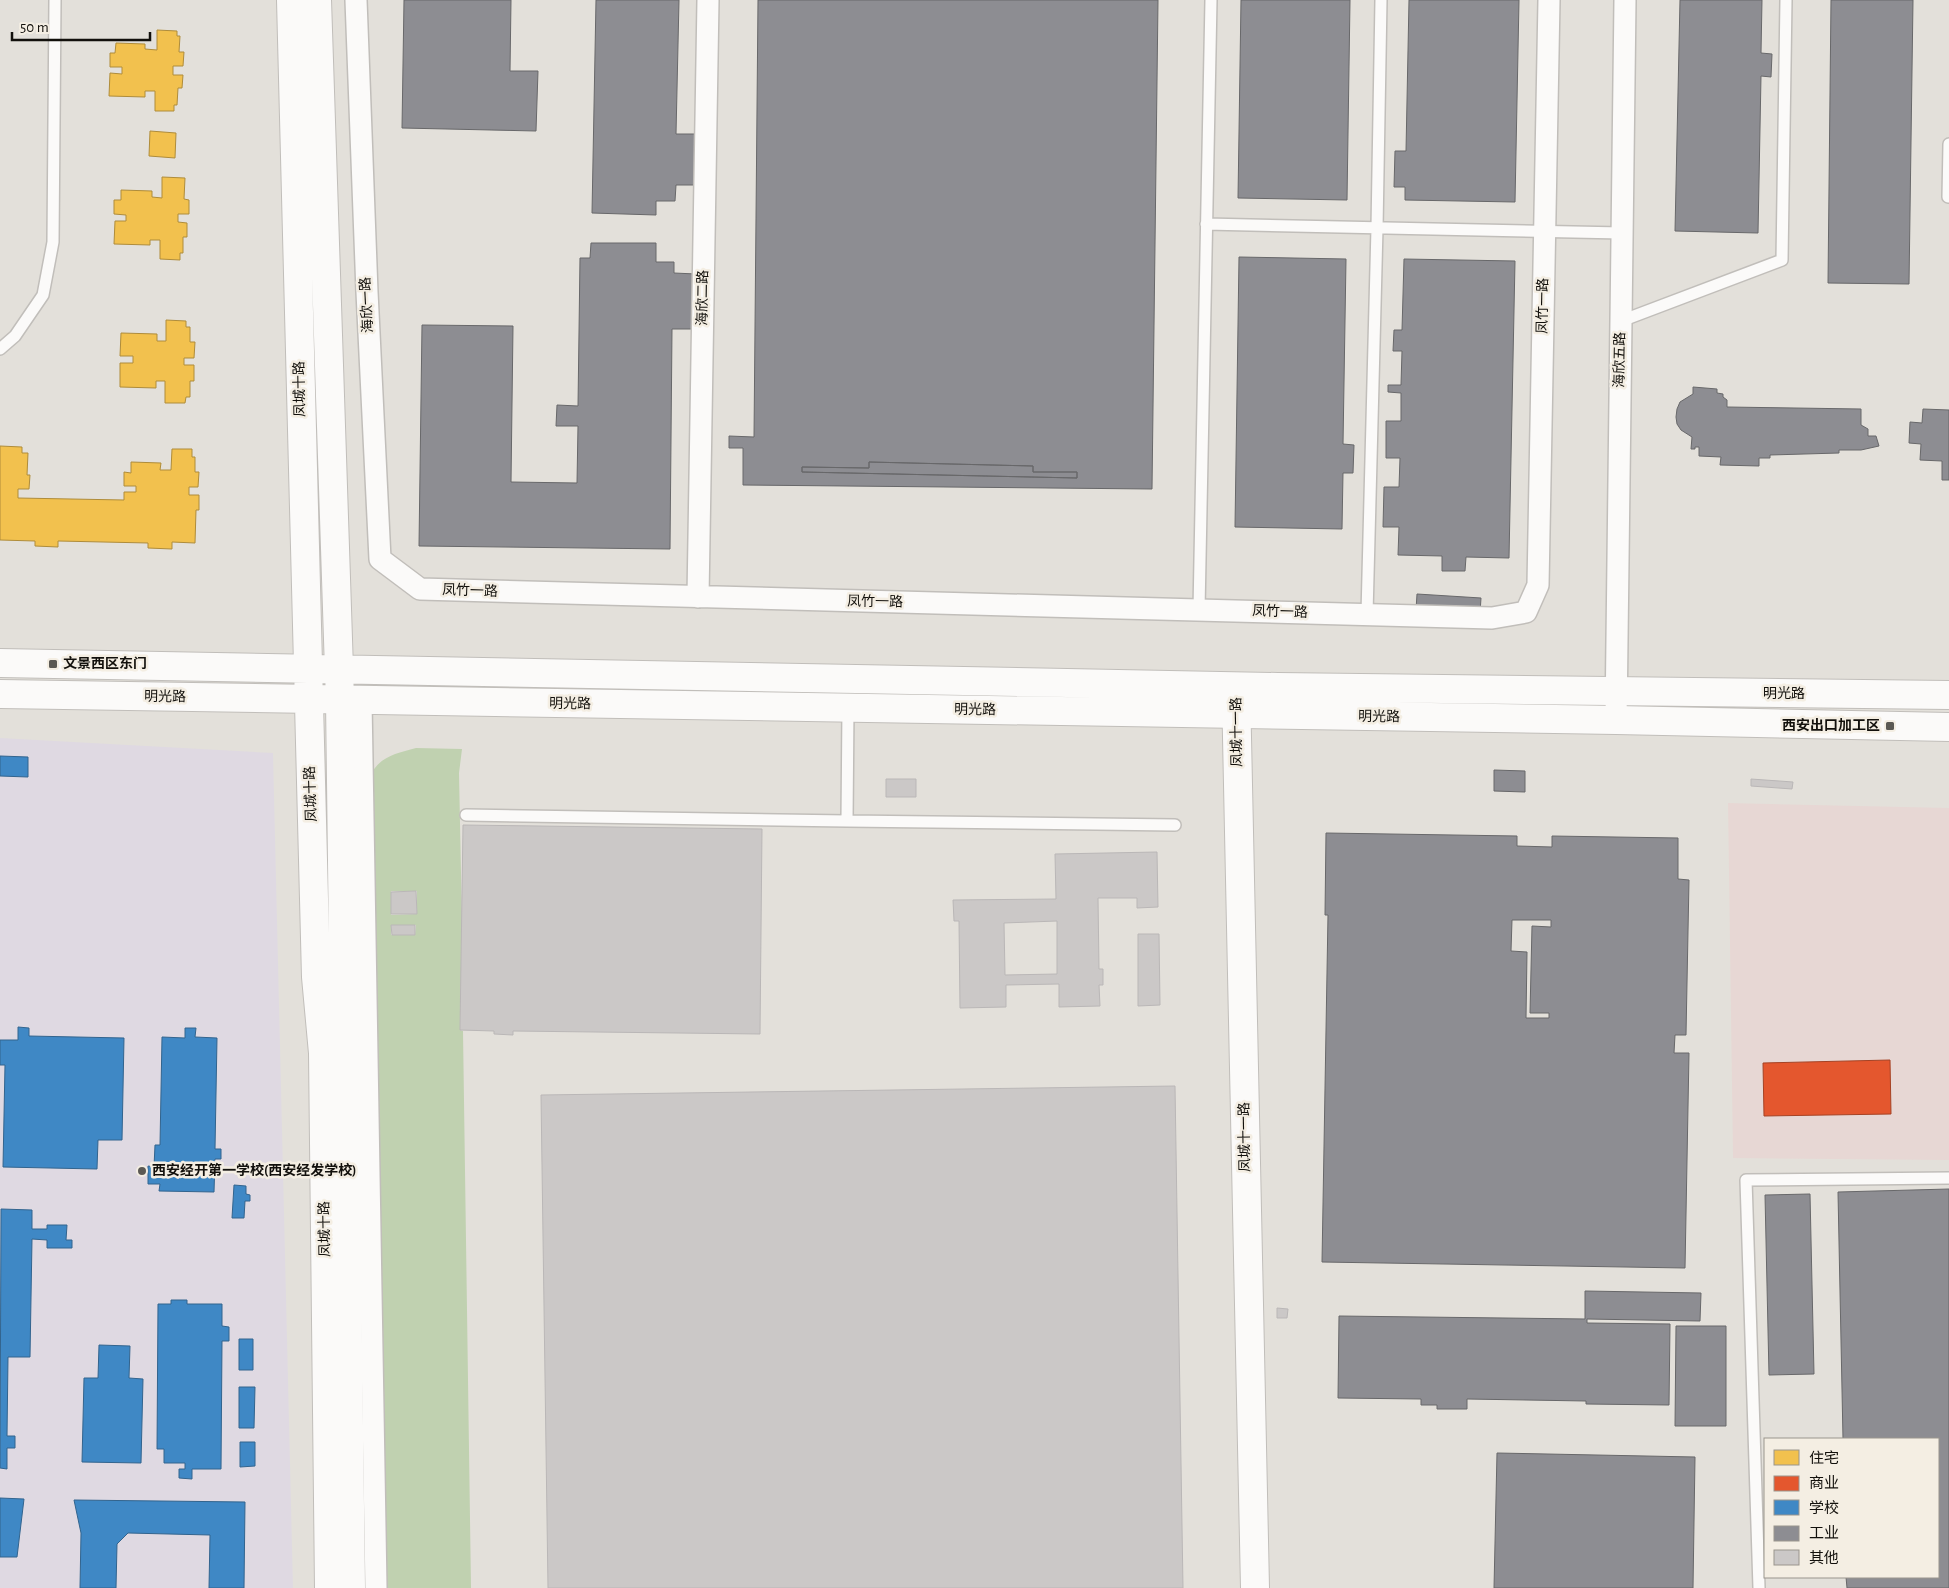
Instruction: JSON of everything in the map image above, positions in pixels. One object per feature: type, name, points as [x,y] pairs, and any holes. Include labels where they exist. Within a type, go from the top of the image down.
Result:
[{"type":"main road","name":"凤城十路","points":[[291,0],[316,977],[323,1054],[329,1588]]},
{"type":"main road","name":"凤城十路","points":[[317,0],[339,670],[350,701],[351,1588]]},
{"type":"main road","name":"明光路","points":[[0,663],[1236,687],[1949,695]]},
{"type":"main road","name":"凤城十一路","points":[[1236,687],[1255,1588]]},
{"type":"main road","name":"明光路","points":[[0,694],[1616,720],[1949,728]]},
{"type":"street","name":"海欣一路","points":[[356,0],[367,292],[380,559],[420,589]]},
{"type":"street","name":"海欣二路","points":[[698,597],[708,0]]},
{"type":"street","name":"凤竹一路","points":[[420,589],[1492,618],[1526,612],[1538,585],[1549,0]]},
{"type":"street","name":"海欣五路","points":[[1616,720],[1625,0]]},
{"type":"street","points":[[350,701],[376,1588]]},
{"type":"lane","points":[[0,349],[15,336],[43,295],[53,242],[55,0]]},
{"type":"lane","points":[[1198,610],[1211,0]]},
{"type":"lane","points":[[1367,614],[1381,0]]},
{"type":"lane","points":[[1621,321],[1782,260],[1786,0]]},
{"type":"lane","points":[[1948,197],[1949,144]]},
{"type":"lane","points":[[1206,224],[1622,233]]},
{"type":"lane","points":[[847,821],[848,708]]},
{"type":"lane","points":[[466,815],[1175,825]]},
{"type":"lane","points":[[1759,1588],[1746,1180],[1949,1178]]},
{"type":"shaded area","name":"西安经开第一学校(西安经发学校)","points":[[0,738],[273,753],[293,1588],[0,1588]]},
{"type":"shaded area","points":[[1728,803],[1949,808],[1949,1160],[1733,1158]]},
{"type":"green space","points":[[416,748],[462,749],[459,773],[462,923],[460,1030],[463,1031],[471,1588],[379,1588],[369,778],[383,760],[395,754]],"holes":[[[391,891],[417,891],[417,914],[391,915]],[[391,925],[416,925],[415,935],[391,935]]]},
{"type":"building: 住宅","points":[[157,30],[177,31],[177,36],[180,36],[179,52],[184,52],[183,66],[173,66],[173,75],[183,75],[182,88],[178,88],[177,105],[174,105],[174,111],[155,111],[155,91],[145,91],[145,97],[109,96],[110,73],[122,74],[122,67],[110,67],[110,53],[115,53],[116,43],[145,44],[145,49],[157,50]]},
{"type":"building: 住宅","points":[[150,131],[176,133],[175,158],[149,156]]},
{"type":"building: 住宅","points":[[162,177],[185,178],[184,199],[189,200],[189,214],[178,214],[178,222],[187,223],[187,237],[183,237],[183,253],[180,253],[180,260],[160,259],[160,240],[150,240],[150,245],[114,244],[115,221],[126,221],[126,215],[114,214],[114,200],[121,200],[121,190],[152,191],[152,197],[162,198]]},
{"type":"building: 住宅","points":[[166,320],[186,321],[186,327],[190,327],[190,342],[195,342],[194,358],[184,358],[184,365],[194,365],[194,381],[190,381],[190,397],[186,397],[185,403],[165,403],[165,381],[156,381],[156,388],[120,387],[120,363],[133,363],[133,356],[120,356],[121,333],[157,334],[157,341],[166,341]]},
{"type":"building: 住宅","points":[[0,446],[22,447],[22,453],[28,453],[27,475],[30,475],[29,489],[18,489],[18,498],[124,500],[124,492],[136,492],[136,486],[124,486],[124,472],[131,473],[131,462],[161,463],[160,470],[171,470],[172,449],[192,449],[192,457],[195,457],[195,472],[199,472],[198,487],[189,487],[189,495],[199,495],[199,510],[196,510],[195,543],[172,542],[172,549],[148,548],[148,543],[58,541],[58,547],[35,546],[35,541],[0,540]]},
{"type":"building: 商业","points":[[1890,1060],[1891,1114],[1764,1116],[1763,1063]]},
{"type":"building: 学校","points":[[0,756],[28,757],[28,777],[0,776]]},
{"type":"building: 学校","points":[[18,1027],[29,1028],[29,1036],[124,1038],[122,1140],[98,1140],[97,1169],[3,1167],[5,1065],[0,1065],[0,1040],[18,1040]]},
{"type":"building: 学校","points":[[185,1028],[196,1028],[195,1037],[217,1038],[215,1149],[221,1149],[221,1159],[215,1159],[214,1192],[159,1191],[160,1184],[148,1184],[148,1166],[154,1167],[155,1145],[160,1145],[162,1037],[185,1038]]},
{"type":"building: 学校","points":[[234,1185],[246,1186],[246,1194],[250,1195],[250,1201],[245,1201],[244,1218],[232,1218]]},
{"type":"building: 学校","points":[[1,1209],[32,1210],[32,1229],[47,1229],[47,1225],[67,1225],[66,1240],[72,1240],[72,1248],[47,1248],[47,1240],[32,1239],[30,1357],[8,1357],[7,1436],[15,1436],[15,1448],[7,1448],[7,1469],[0,1468]]},
{"type":"building: 学校","points":[[171,1300],[187,1300],[187,1304],[222,1304],[222,1326],[229,1327],[229,1341],[222,1341],[221,1469],[192,1469],[192,1479],[179,1478],[179,1469],[185,1469],[185,1463],[164,1463],[164,1449],[157,1449],[158,1304],[171,1304]]},
{"type":"building: 学校","points":[[239,1339],[253,1339],[253,1370],[239,1370]]},
{"type":"building: 学校","points":[[99,1345],[130,1346],[129,1378],[143,1379],[141,1463],[82,1462],[84,1378],[98,1378]]},
{"type":"building: 学校","points":[[239,1387],[255,1387],[254,1428],[239,1428]]},
{"type":"building: 学校","points":[[240,1442],[255,1442],[255,1466],[240,1467]]},
{"type":"building: 学校","points":[[0,1498],[24,1499],[17,1557],[0,1557]]},
{"type":"building: 学校","points":[[74,1500],[245,1502],[244,1588],[209,1588],[210,1535],[128,1533],[117,1544],[116,1588],[80,1588],[81,1533]]},
{"type":"building: 工业","points":[[404,0],[511,0],[510,71],[538,71],[536,131],[402,128]]},
{"type":"building: 工业","points":[[596,0],[679,0],[676,134],[699,134],[698,185],[676,185],[675,201],[656,201],[656,215],[592,213]]},
{"type":"building: 工业","points":[[758,0],[1158,0],[1152,489],[743,485],[743,448],[729,448],[729,436],[754,437]],"holes":[[[869,462],[1033,466],[1033,472],[1077,472],[1077,478],[802,472],[802,467],[869,468]]]},
{"type":"building: 工业","points":[[1241,0],[1350,0],[1347,200],[1238,198]]},
{"type":"building: 工业","points":[[1409,0],[1519,0],[1515,202],[1405,200],[1405,187],[1394,187],[1395,151],[1406,151]]},
{"type":"building: 工业","points":[[1680,0],[1762,0],[1761,53],[1772,54],[1771,77],[1761,76],[1758,233],[1675,231]]},
{"type":"building: 工业","points":[[1831,0],[1913,0],[1909,284],[1828,283]]},
{"type":"building: 工业","points":[[591,243],[656,243],[656,262],[674,262],[674,273],[696,274],[695,329],[672,329],[670,549],[419,546],[422,325],[513,326],[511,482],[577,483],[578,426],[556,426],[557,405],[578,406],[580,258],[590,258]]},
{"type":"building: 工业","points":[[1239,257],[1346,259],[1343,444],[1354,445],[1353,473],[1343,473],[1342,529],[1235,527]]},
{"type":"building: 工业","points":[[1404,259],[1515,261],[1509,558],[1466,557],[1465,571],[1442,571],[1442,556],[1398,555],[1399,527],[1383,527],[1384,487],[1399,487],[1400,458],[1386,458],[1386,421],[1401,421],[1401,393],[1388,392],[1388,385],[1401,385],[1402,351],[1393,351],[1394,330],[1402,330]]},
{"type":"building: 工业","points":[[1693,387],[1717,389],[1717,393],[1723,394],[1723,397],[1727,400],[1727,407],[1861,409],[1861,425],[1868,429],[1868,436],[1876,436],[1879,446],[1861,450],[1839,450],[1839,453],[1770,455],[1770,458],[1759,458],[1759,466],[1720,465],[1721,457],[1699,456],[1699,447],[1691,449],[1692,437],[1681,430],[1677,424],[1677,409],[1680,402],[1693,394]]},
{"type":"building: 工业","points":[[1923,409],[1949,410],[1949,480],[1942,480],[1942,461],[1920,460],[1921,444],[1909,443],[1910,422],[1922,423]]},
{"type":"building: 工业","points":[[869,462],[1033,466],[1033,472],[1077,472],[1077,478],[802,472],[802,467],[869,468]]},
{"type":"building: 工业","points":[[1417,594],[1481,598],[1480,613],[1416,610]]},
{"type":"building: 工业","points":[[1494,770],[1525,771],[1525,792],[1494,791]]},
{"type":"building: 工业","points":[[1326,833],[1517,836],[1517,846],[1552,847],[1552,836],[1678,838],[1678,879],[1689,880],[1686,1035],[1675,1035],[1674,1053],[1689,1053],[1685,1268],[1322,1262],[1328,915],[1325,915]],"holes":[[[1512,920],[1551,920],[1551,927],[1532,926],[1530,1013],[1549,1013],[1549,1018],[1526,1018],[1527,952],[1511,951]]]},
{"type":"building: 工业","points":[[1949,1189],[1949,1588],[1847,1588],[1846,1578],[1939,1578],[1939,1438],[1843,1438],[1838,1192]]},
{"type":"building: 工业","points":[[1810,1194],[1814,1374],[1769,1375],[1765,1195]]},
{"type":"building: 工业","points":[[1585,1291],[1701,1293],[1700,1321],[1587,1319],[1587,1323],[1670,1324],[1669,1405],[1586,1404],[1586,1401],[1467,1399],[1467,1409],[1437,1409],[1437,1405],[1421,1405],[1421,1399],[1338,1398],[1339,1316],[1585,1319]]},
{"type":"building: 工业","points":[[1676,1326],[1726,1326],[1726,1426],[1675,1426]]},
{"type":"building: 工业","points":[[1497,1453],[1695,1457],[1693,1588],[1494,1588]]},
{"type":"building: 其他","points":[[886,779],[916,779],[916,797],[886,797]]},
{"type":"building: 其他","points":[[1751,779],[1793,782],[1792,789],[1751,786]]},
{"type":"building: 其他","points":[[463,825],[762,829],[760,1034],[513,1031],[513,1035],[494,1034],[494,1031],[460,1030]]},
{"type":"building: 其他","points":[[1157,852],[1158,907],[1137,908],[1137,898],[1098,898],[1099,969],[1103,969],[1103,985],[1099,985],[1100,1006],[1059,1007],[1059,984],[1006,985],[1006,1007],[960,1008],[959,921],[954,921],[953,900],[1056,899],[1055,854]],"holes":[[[1057,921],[1057,974],[1005,975],[1004,923]]]},
{"type":"building: 其他","points":[[416,891],[417,914],[391,914],[391,892]]},
{"type":"building: 其他","points":[[391,925],[415,925],[415,935],[392,935]]},
{"type":"building: 其他","points":[[1138,934],[1159,934],[1160,1005],[1138,1006]]},
{"type":"building: 其他","points":[[1175,1086],[1183,1588],[548,1588],[541,1095]]},
{"type":"building: 其他","points":[[1277,1308],[1288,1309],[1287,1318],[1277,1318]]},
{"type":"place","name":"文景西区东门","points":[[53,664]]},
{"type":"place","name":"西安出口加工区","points":[[1890,726]]},
{"type":"place","name":"西安经开第一学校(西安经发学校)","points":[[142,1171]]}]
